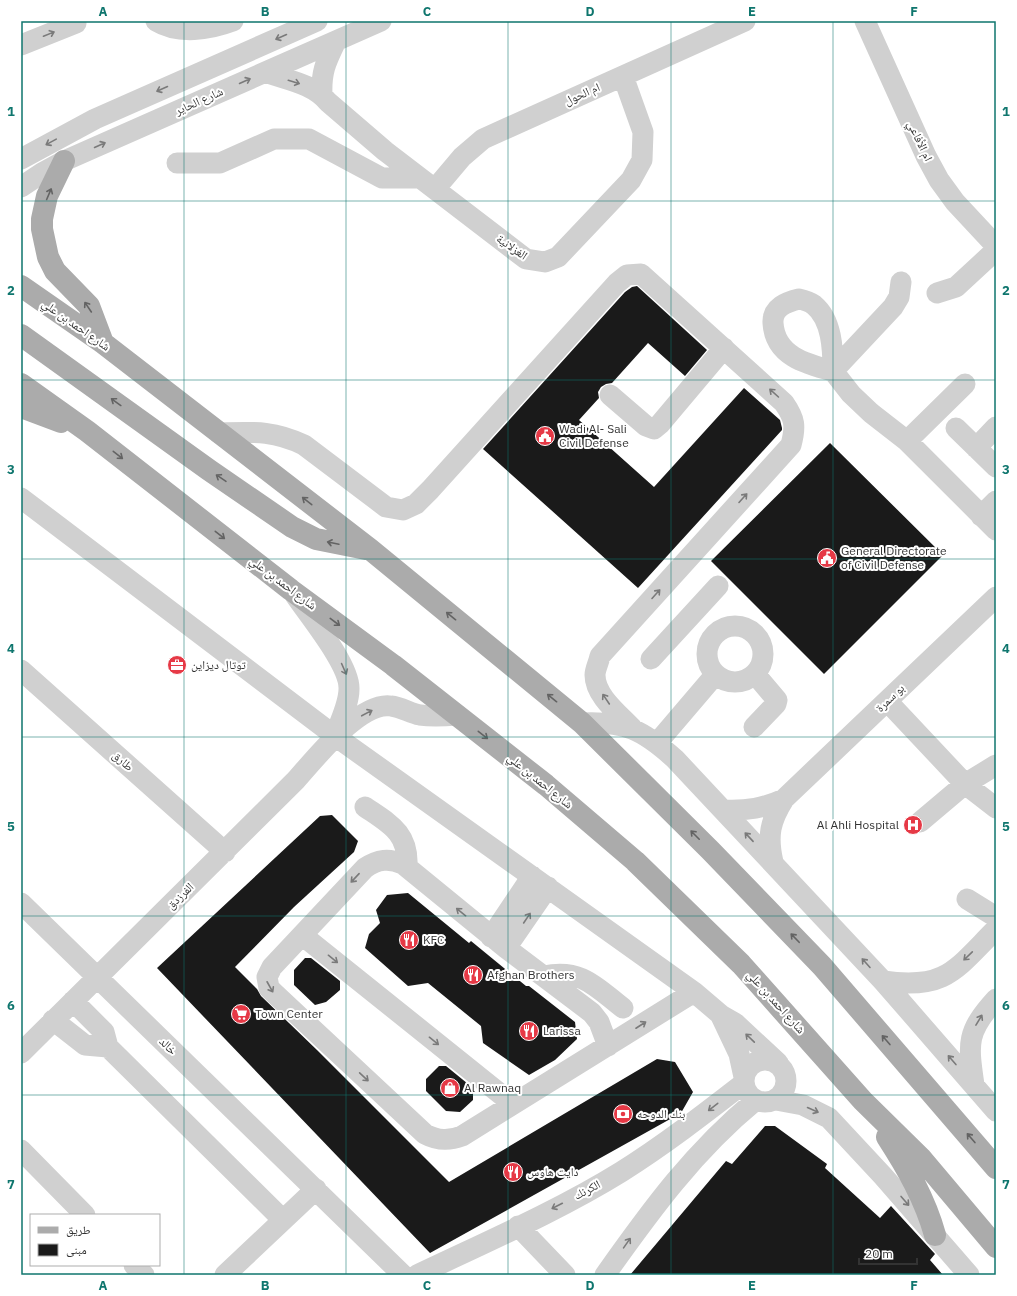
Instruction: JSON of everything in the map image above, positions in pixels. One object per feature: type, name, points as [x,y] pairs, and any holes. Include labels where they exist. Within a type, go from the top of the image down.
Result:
[{"type":"main road","points":[[64,161],[47,196],[42,219],[42,229],[48,257],[55,271],[89,306],[103,342]]},
{"type":"main road","name":"شارع احمد بن علي","points":[[21,286],[103,342],[371,550],[582,723],[710,850],[822,966],[996,1168]]},
{"type":"main road","points":[[21,334],[209,470],[292,527],[316,539],[371,550]]},
{"type":"main road","name":"شارع احمد بن علي","points":[[21,384],[87,431],[291,590],[458,715],[546,785],[635,861],[741,964],[864,1101],[921,1158],[996,1247]]},
{"type":"main road","points":[[21,407],[87,431]]},
{"type":"main road","points":[[864,1101],[910,1174],[924,1203],[935,1235]]},
{"type":"street","points":[[156,21],[182,30],[207,30],[233,21]]},
{"type":"street","points":[[21,159],[54,140],[109,113],[317,21]]},
{"type":"street","name":"شارع الحاير","points":[[21,187],[64,161],[381,21]]},
{"type":"street","name":"ام الحول","points":[[427,184],[483,139],[745,21]]},
{"type":"street","name":"ام الأفاعي","points":[[865,21],[926,156],[939,180],[955,202],[996,246]]},
{"type":"street","points":[[21,45],[75,22]]},
{"type":"street","points":[[322,95],[321,77],[325,63],[336,41]]},
{"type":"street","name":"الغزلانية","points":[[265,72],[308,86],[322,95],[328,102],[385,151],[526,259],[545,262],[558,257],[631,180],[642,160],[643,132],[623,76]]},
{"type":"street","points":[[177,163],[220,163],[274,139],[309,139],[382,178],[427,184]]},
{"type":"street","points":[[937,294],[956,286],[996,250]]},
{"type":"street","points":[[219,433],[268,432],[290,438],[304,445],[386,507],[403,510],[416,504],[430,490],[617,283],[627,275],[641,274],[784,403],[792,414],[795,429],[790,445],[600,656],[595,674],[599,688],[608,704],[632,728],[657,743],[724,810],[773,862],[883,981],[996,1111]]},
{"type":"street","points":[[901,282],[899,297],[893,306],[833,371],[851,394],[871,413],[907,441],[996,530]]},
{"type":"street","points":[[610,395],[646,426],[654,428],[660,424],[724,348]]},
{"type":"street","points":[[907,441],[965,384]]},
{"type":"street","points":[[976,448],[996,427]]},
{"type":"street","points":[[956,428],[996,467]]},
{"type":"street","points":[[21,498],[335,736],[694,992],[721,1015],[735,1023],[783,1068],[787,1082],[785,1089],[727,1124],[686,1168],[654,1206],[605,1275]]},
{"type":"street","points":[[981,516],[996,501]]},
{"type":"street","points":[[651,659],[718,586]]},
{"type":"street","name":"الفرزدق","points":[[291,590],[339,660],[349,680],[348,697],[335,736]]},
{"type":"street","name":"بو سمرة","points":[[773,862],[769,846],[770,829],[775,813],[784,799],[996,596]]},
{"type":"street","points":[[691,616],[714,635]]},
{"type":"street","points":[[734,626],[745,628],[754,634],[760,643],[763,654],[761,664],[755,674],[746,680],[735,682],[725,681],[715,675],[709,666],[706,655],[708,644],[714,635],[723,629],[734,626]]},
{"type":"street","name":"طارق","points":[[21,670],[225,852]]},
{"type":"street","points":[[754,727],[776,704],[777,700],[755,674]]},
{"type":"street","points":[[657,743],[715,675]]},
{"type":"street","points":[[887,701],[965,784],[996,808]]},
{"type":"street","name":"الفرزدق","points":[[21,1053],[225,852],[296,780],[335,736],[367,712],[385,706],[391,706],[420,715],[458,715]]},
{"type":"street","points":[[582,723],[602,722],[632,728]]},
{"type":"street","points":[[920,822],[965,784],[996,765]]},
{"type":"street","name":"بو سمرة","points":[[724,810],[745,811],[765,807],[784,799]]},
{"type":"street","points":[[365,807],[388,823],[402,838],[406,847],[406,867]]},
{"type":"street","points":[[608,1046],[599,1022],[592,1013],[498,942],[406,867],[395,861],[385,860],[371,863],[269,971],[267,982],[269,988],[425,1134],[439,1140],[454,1139],[608,1046],[694,992]]},
{"type":"street","points":[[498,942],[540,882]]},
{"type":"street","points":[[996,901],[971,893],[996,917]]},
{"type":"street","name":"خالد","points":[[21,904],[403,1275]]},
{"type":"street","points":[[883,981],[914,984],[937,980],[956,968],[996,929]]},
{"type":"street","points":[[302,935],[513,1104]]},
{"type":"street","points":[[544,976],[556,974],[581,977],[592,983],[623,1008]]},
{"type":"street","points":[[974,1085],[970,1055],[972,1033],[983,1014],[996,999]]},
{"type":"street","points":[[73,1001],[100,1026],[104,1032],[108,1047],[283,1220]]},
{"type":"street","points":[[721,1015],[738,1054],[748,1093],[766,1100],[803,1105],[829,1118],[935,1235],[969,1275]]},
{"type":"street","points":[[53,1020],[85,1045],[108,1047]]},
{"type":"street","points":[[744,1080],[750,1066],[754,1062],[766,1059],[778,1063]]},
{"type":"street","name":"الكرنك","points":[[417,1275],[518,1226],[620,1173],[687,1127],[744,1080]]},
{"type":"street","points":[[21,1150],[84,1214]]},
{"type":"street","points":[[225,1275],[316,1189]]},
{"type":"street","points":[[518,1226],[565,1275]]},
{"type":"street","points":[[135,1266],[144,1275]]},
{"type":"building","name":"Wadi Al- Sali Civil Defense","points":[[637,286],[707,350],[685,376],[648,343],[612,383],[601,387],[598,392],[599,398],[579,420],[654,487],[744,388],[780,420],[782,428],[782,430],[638,588],[483,449],[625,292],[632,287]]},
{"type":"building","name":"General Directorate of Civil Defense","points":[[830,443],[943,555],[824,674],[711,561]]},
{"type":"building","name":"Town Center","points":[[332,815],[358,841],[354,852],[294,907],[235,967],[257,989],[261,996],[449,1182],[657,1059],[675,1062],[693,1092],[681,1113],[430,1253],[157,968],[320,816]]},
{"type":"building","points":[[408,893],[469,943],[471,941],[526,986],[529,986],[575,1022],[577,1039],[555,1060],[529,1075],[483,1043],[481,1026],[428,983],[408,986],[365,948],[369,934],[380,923],[376,910],[387,895]]},
{"type":"building","points":[[305,958],[311,958],[340,981],[340,990],[326,1002],[315,1005],[294,985],[294,970]]},
{"type":"building","name":"Al Rawnaq","points":[[439,1066],[446,1066],[473,1088],[473,1100],[460,1112],[446,1111],[426,1091],[426,1079]]},
{"type":"building","points":[[765,1126],[775,1126],[827,1164],[825,1168],[880,1218],[891,1206],[935,1254],[930,1260],[943,1275],[630,1275],[726,1161],[732,1164]]},
{"type":"place","name":"Wadi Al- Sali Civil Defense","points":[[545,436]]},
{"type":"place","name":"General Directorate of Civil Defense","points":[[827,558]]},
{"type":"place","name":"توتال ديزاين","points":[[177,665]]},
{"type":"place","name":"Al Ahli Hospital","points":[[913,825]]},
{"type":"place","name":"KFC","points":[[409,940]]},
{"type":"place","name":"Afghan Brothers","points":[[473,975]]},
{"type":"place","name":"Town Center","points":[[241,1014]]},
{"type":"place","name":"Larissa","points":[[529,1031]]},
{"type":"place","name":"Al Rawnaq","points":[[450,1088]]},
{"type":"place","name":"بنك الدوحه","points":[[623,1114]]},
{"type":"place","name":"دايت هاوس","points":[[513,1172]]}]
